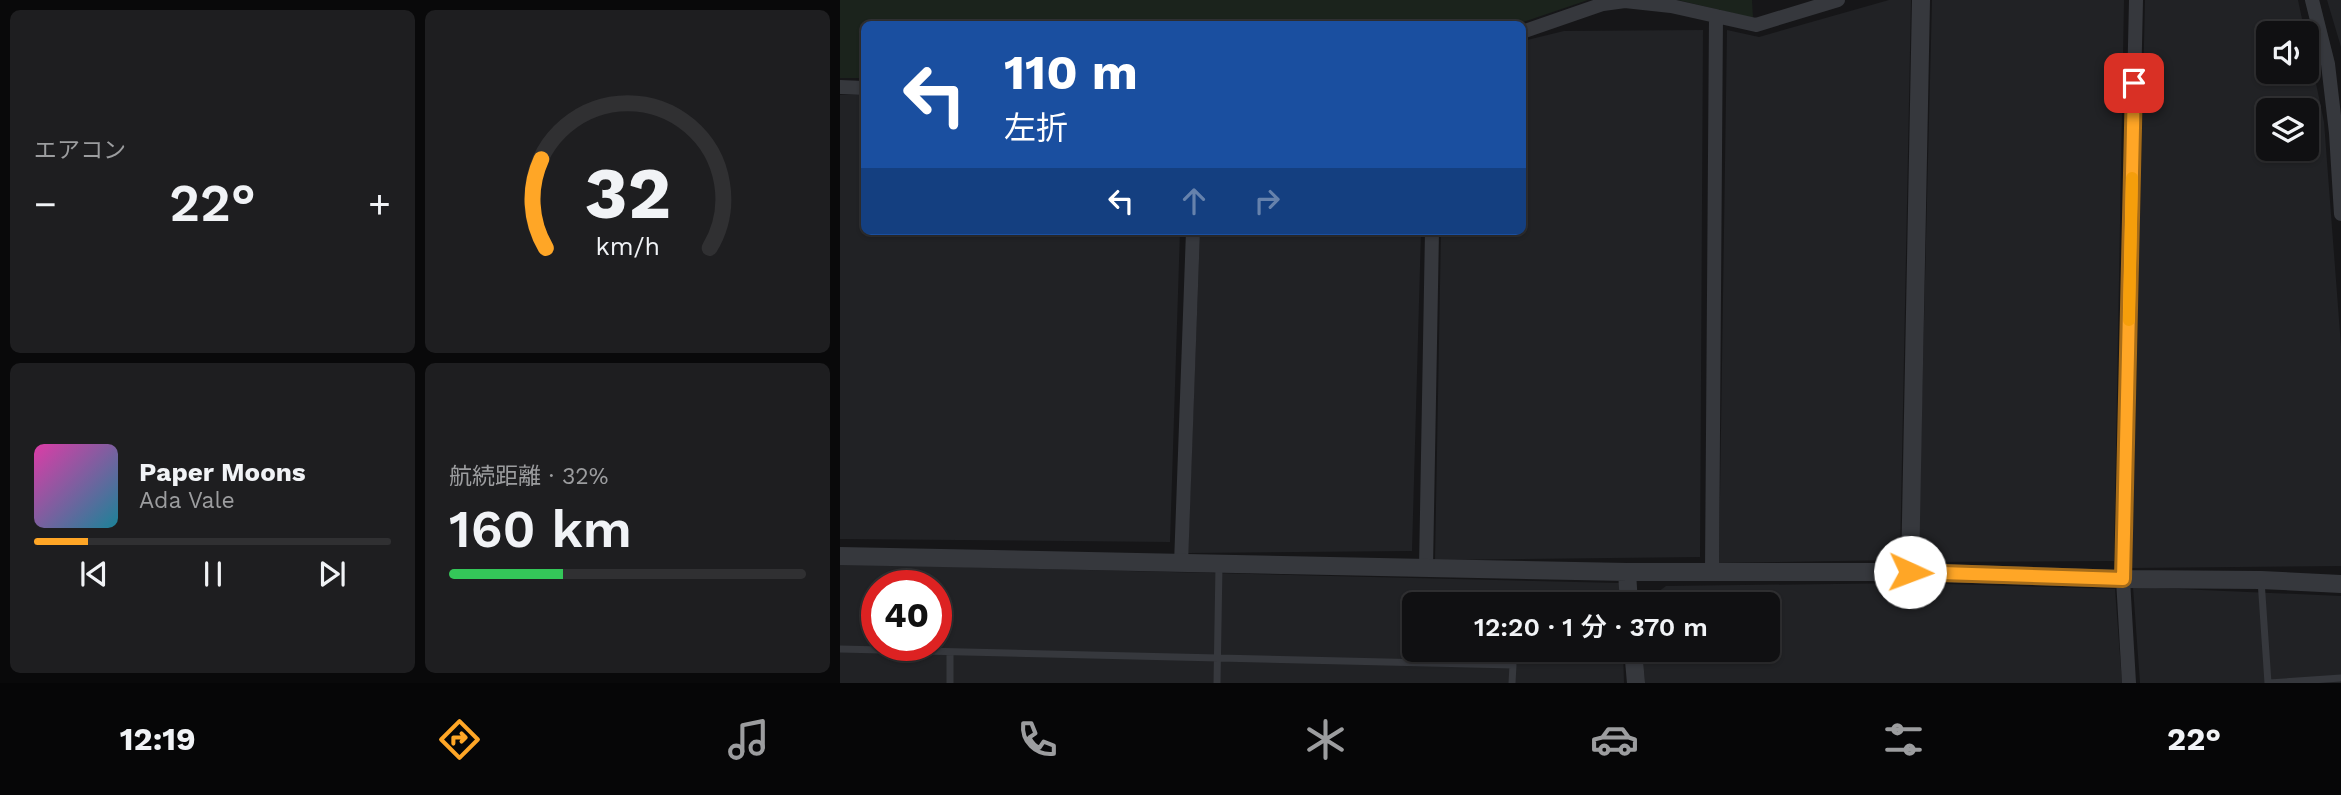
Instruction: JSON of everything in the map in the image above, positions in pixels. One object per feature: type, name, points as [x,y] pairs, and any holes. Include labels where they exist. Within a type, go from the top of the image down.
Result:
[{"type":"street","points":[[1526,31],[1603,4],[1625,1],[1671,6],[1756,25],[1838,0]]},
{"type":"street","points":[[1910,572],[1922,0]]},
{"type":"street","points":[[2129,683],[2123,579],[2136,0]]},
{"type":"street","points":[[2312,0],[2328,64],[2341,214]]},
{"type":"street","points":[[1712,572],[1716,16]]},
{"type":"street","points":[[840,87],[861,88]]},
{"type":"street","points":[[1181,564],[1193,235]]},
{"type":"street","points":[[1426,568],[1432,235]]},
{"type":"street","points":[[840,556],[1627,572],[1910,572],[2341,584]]},
{"type":"street","points":[[1627,572],[1628,592]]},
{"type":"street","points":[[1634,662],[1636,683]]},
{"type":"lane","points":[[1217,683],[1219,564]]},
{"type":"lane","points":[[2260,580],[2269,683],[2341,678]]},
{"type":"lane","points":[[840,649],[861,650]]},
{"type":"lane","points":[[952,652],[1513,665],[1513,683]]},
{"type":"lane","points":[[950,661],[950,683]]},
{"type":"shaded area","points":[[840,0],[1588,0],[1526,21],[861,21],[861,78],[840,78]]},
{"type":"shaded area","points":[[1678,0],[1752,0],[1753,18]]},
{"type":"shaded area","points":[[1889,0],[1911,0],[1900,560],[1719,563],[1727,30],[1759,37]]},
{"type":"shaded area","points":[[1932,0],[2124,0],[2114,561],[1918,562]]},
{"type":"shaded area","points":[[2145,0],[2298,0],[2302,21],[2256,21],[2256,84],[2316,84],[2324,122],[2341,346],[2341,566],[2132,568]]},
{"type":"shaded area","points":[[2327,0],[2341,0],[2341,47]]},
{"type":"shaded area","points":[[1703,30],[1700,557],[1435,560],[1441,235],[1526,235],[1526,40],[1564,31]]},
{"type":"shaded area","points":[[840,95],[861,95],[861,235],[1180,235],[1170,542],[840,539]]},
{"type":"shaded area","points":[[1200,235],[1421,235],[1412,551],[1188,553]]},
{"type":"shaded area","points":[[840,564],[1619,583],[1619,592],[1402,592],[1402,662],[1623,662],[1624,683],[840,683]]},
{"type":"shaded area","points":[[1913,583],[2115,589],[2122,683],[1645,683],[1643,662],[1780,662],[1780,592],[1658,592],[1666,586]]},
{"type":"shaded area","points":[[2133,587],[2341,596],[2341,683],[2140,683]]},
{"type":"slow traffic","points":[[2129,320],[2132,178]]},
{"type":"route","points":[[1910,572],[2123,579],[2134,83]]}]
